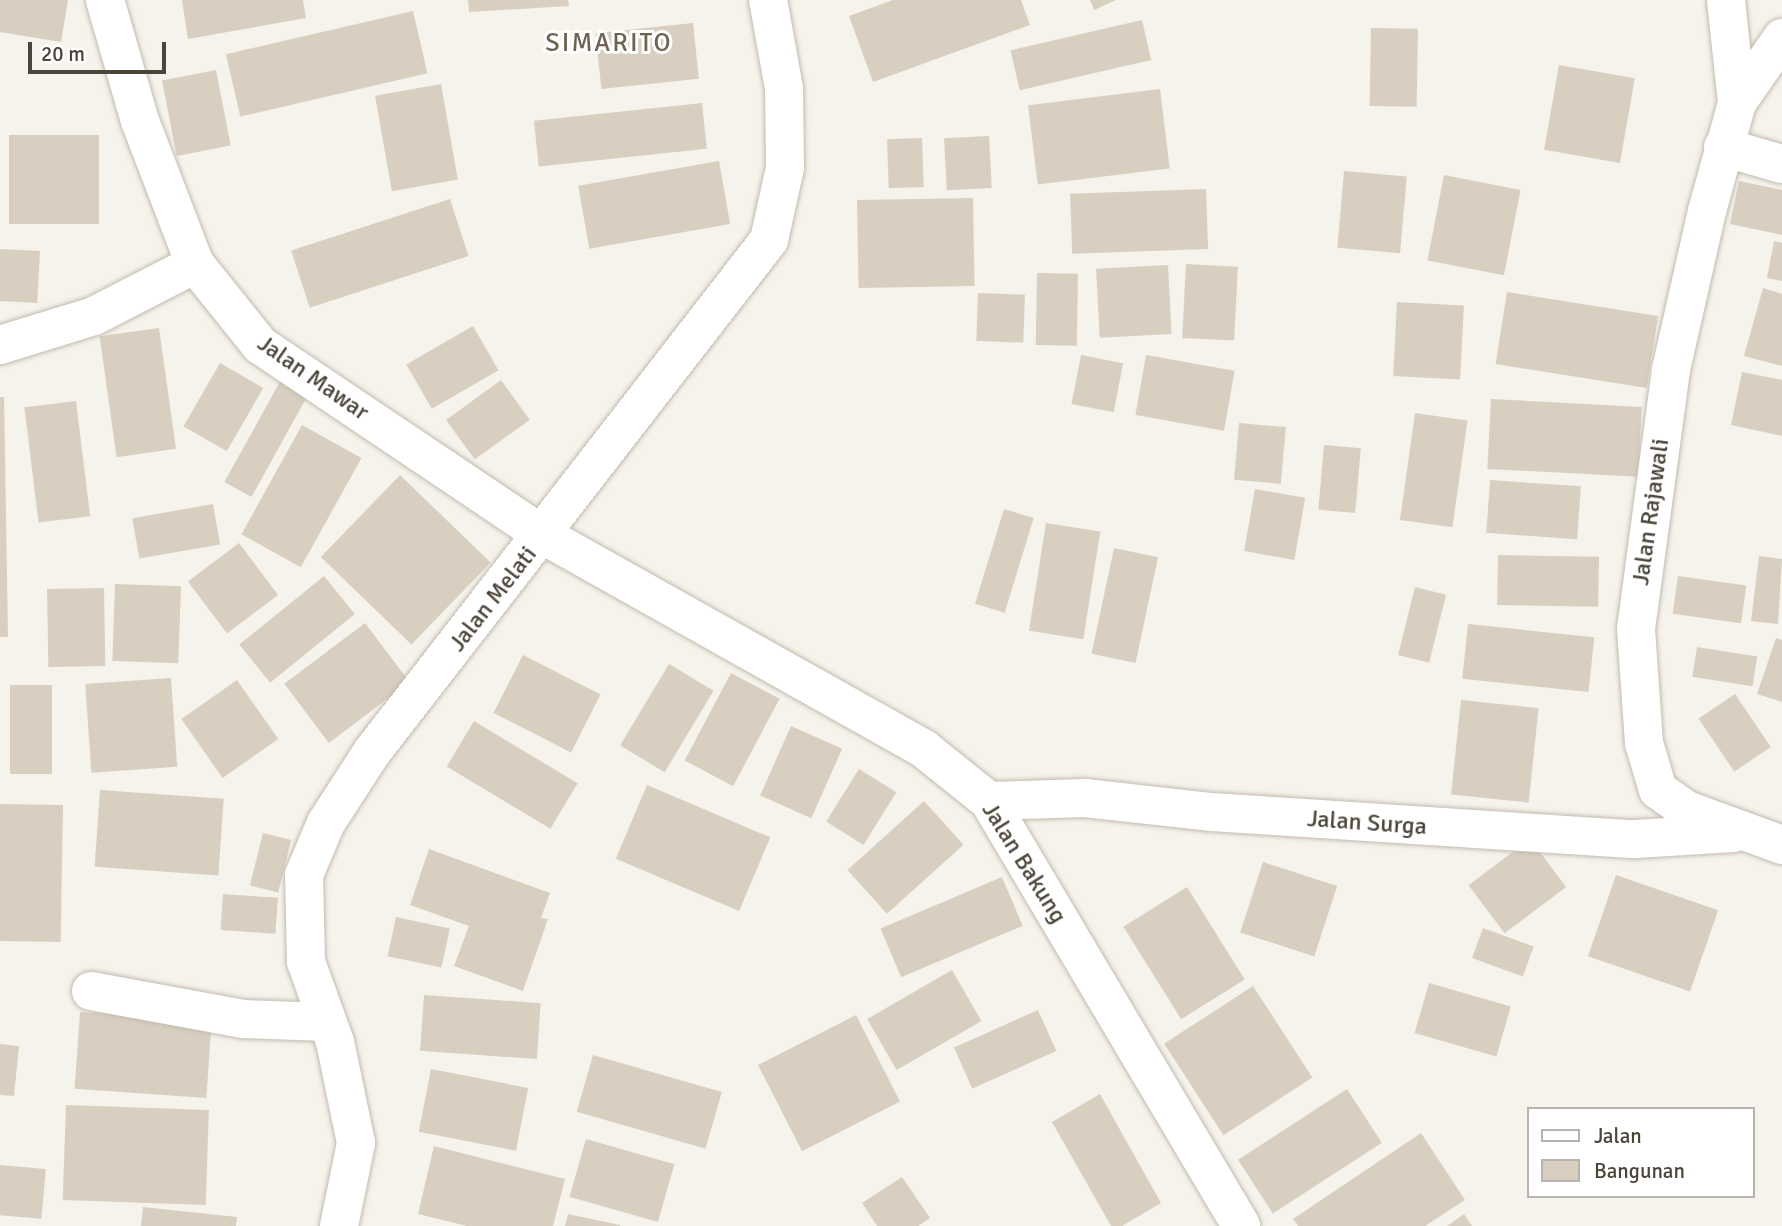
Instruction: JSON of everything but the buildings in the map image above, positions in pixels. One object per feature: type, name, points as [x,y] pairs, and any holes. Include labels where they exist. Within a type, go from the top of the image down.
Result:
[{"type":"street","name":"Jalan Mawar","points":[[105,0],[140,121],[195,264],[260,345],[543,535]]},
{"type":"street","name":"Jalan Melati","points":[[339,1226],[356,1143],[327,1022],[306,962],[304,875],[326,823],[372,752],[543,535],[769,240],[785,168],[784,88],[768,0]]},
{"type":"street","points":[[1726,0],[1737,103]]},
{"type":"street","points":[[1737,103],[1782,38]]},
{"type":"street","name":"Jalan Rajawali","points":[[1737,103],[1723,147],[1671,370],[1636,629],[1644,743],[1658,790],[1687,810],[1782,845]]},
{"type":"street","points":[[1723,147],[1782,164]]},
{"type":"street","points":[[0,345],[94,316],[195,264]]},
{"type":"street","name":"Jalan Bakung","points":[[543,535],[924,749],[989,801],[1241,1226]]},
{"type":"street","name":"Jalan Surga","points":[[989,801],[1085,798],[1212,812],[1635,839],[1746,832]]},
{"type":"street","points":[[91,990],[243,1019],[327,1022]]},
{"type":"district","name":"SIMARITO","points":[[609,44]]}]
